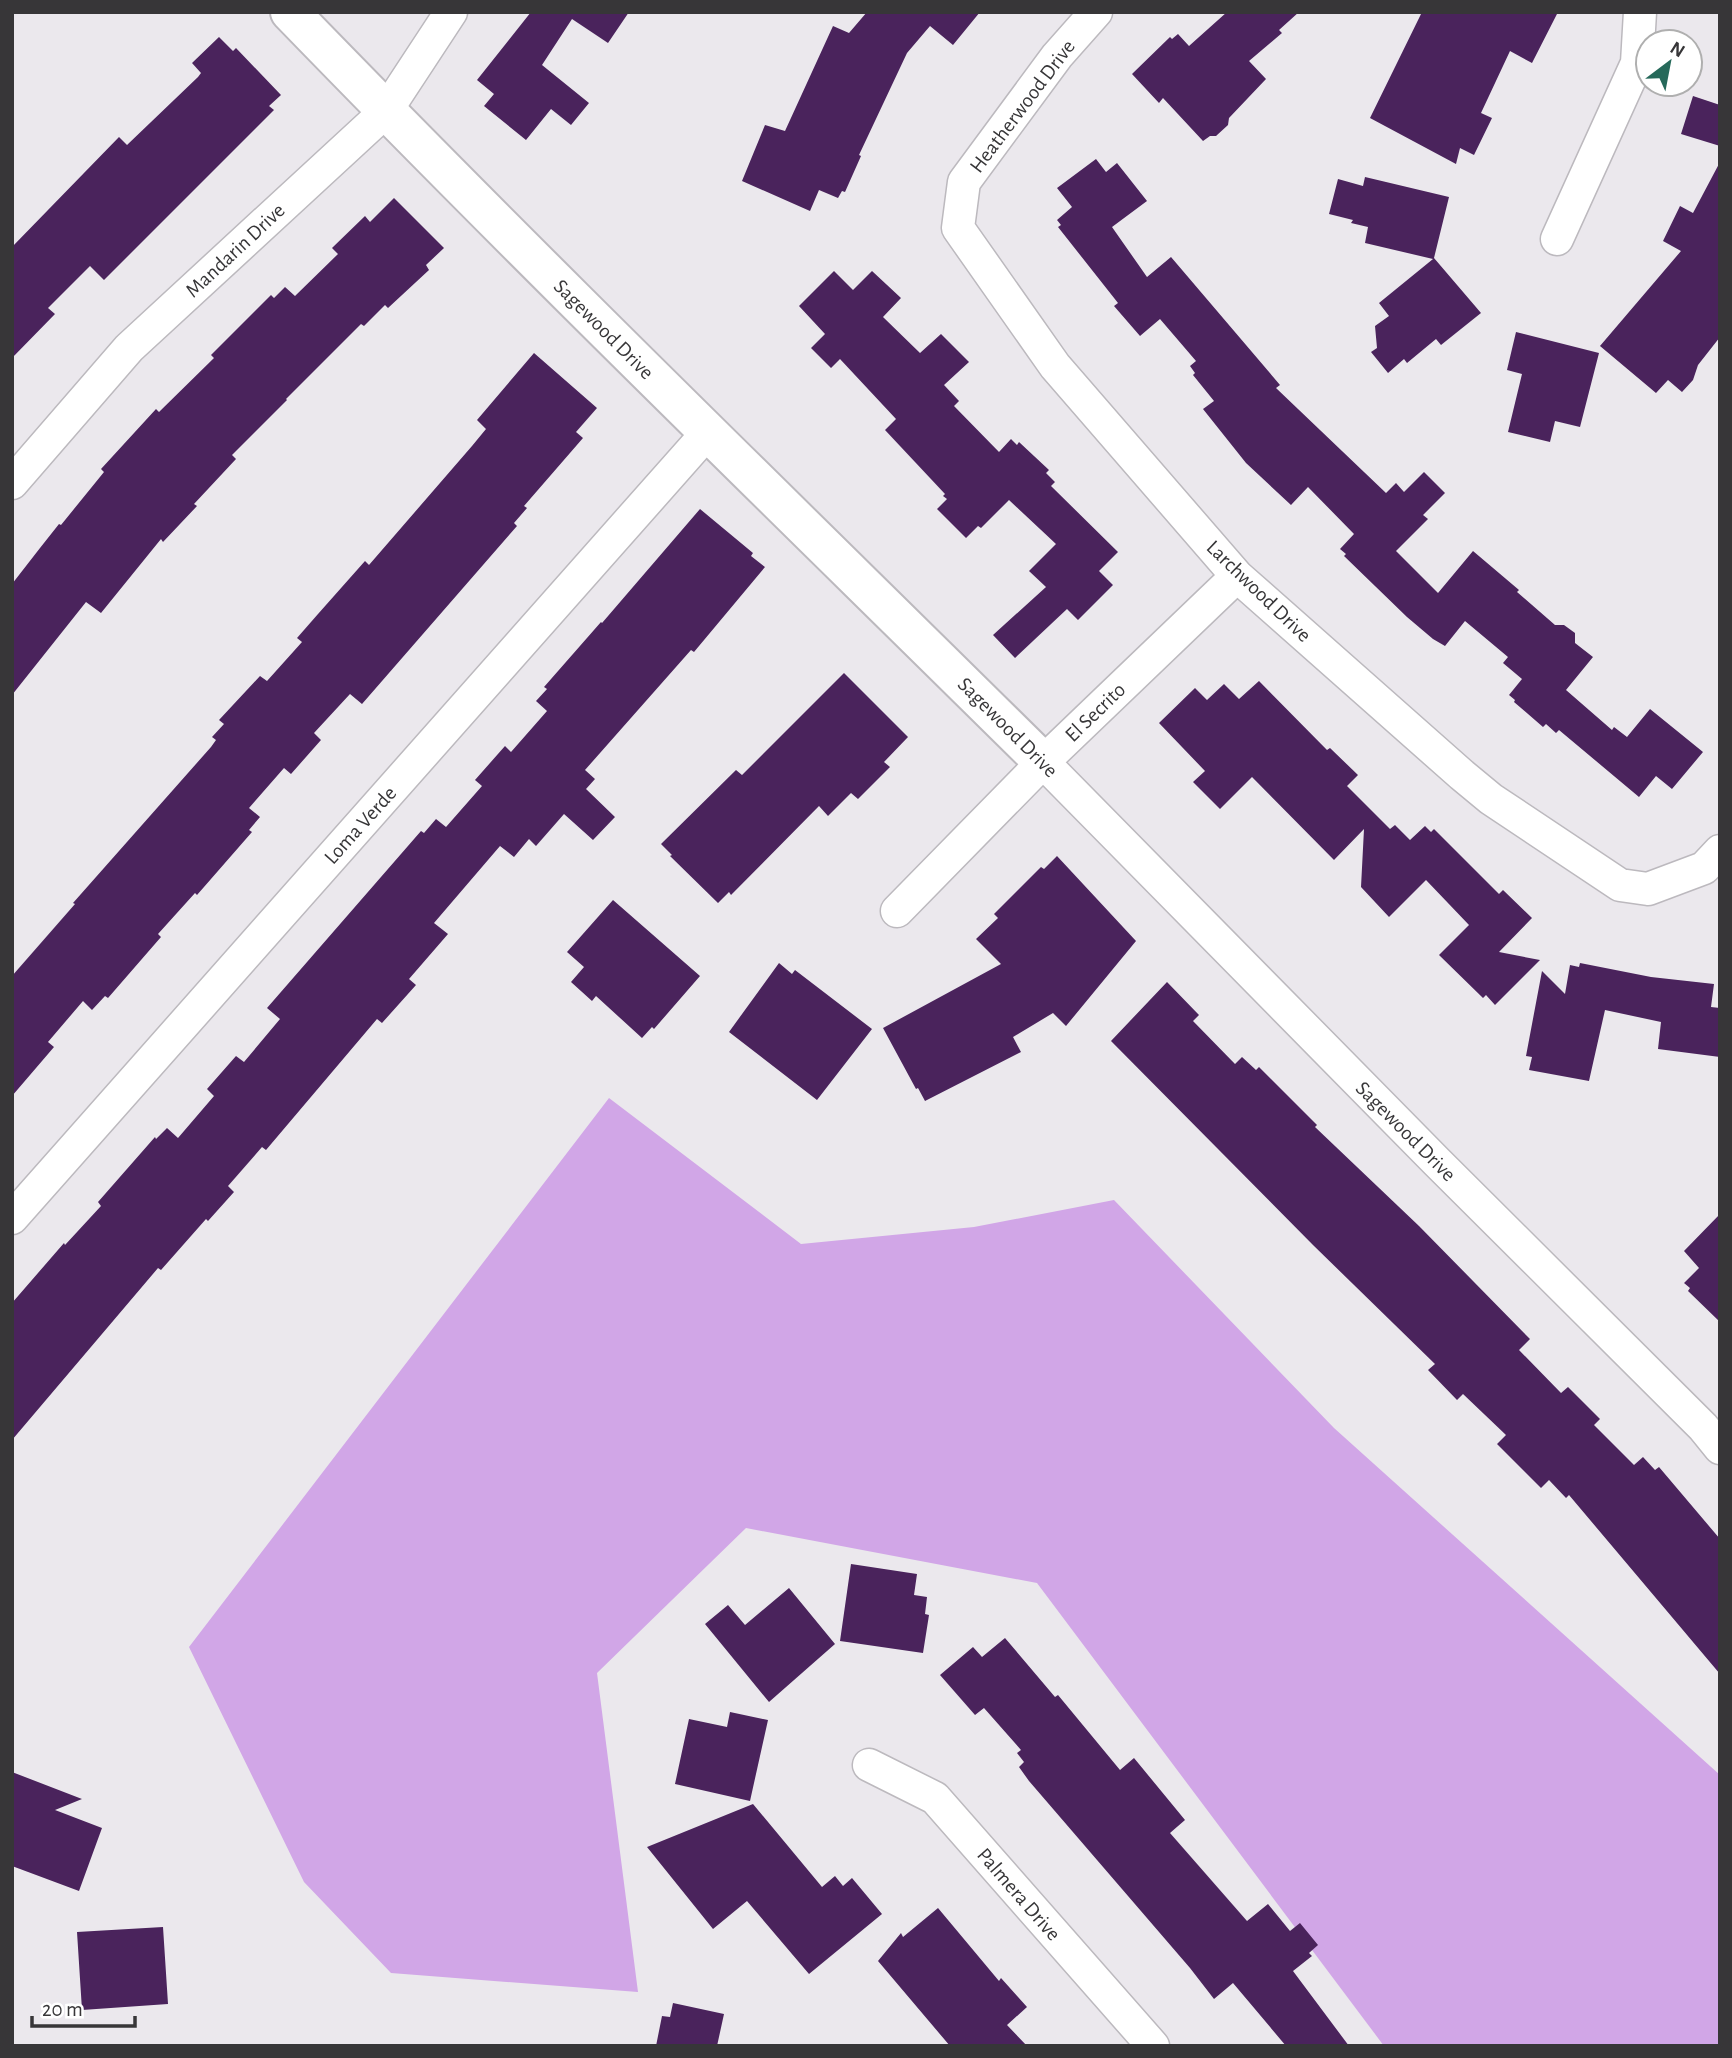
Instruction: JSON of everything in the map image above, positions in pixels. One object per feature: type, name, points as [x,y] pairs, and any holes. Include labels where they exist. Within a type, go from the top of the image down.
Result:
[{"type":"street","name":"Sagewood Drive","points":[[290,12],[708,432],[1043,762],[1437,1162],[1703,1427],[1720,1448]]},
{"type":"street","name":"Mandarin Drive","points":[[12,483],[129,348],[386,111],[451,12]]},
{"type":"street","name":"Heatherwood Drive","points":[[962,207],[964,182],[1057,56],[1096,12]]},
{"type":"street","points":[[1557,239],[1637,63],[1640,12]]},
{"type":"street","name":"Larchwood Drive","points":[[962,207],[958,228],[1055,366],[1237,576],[1490,799],[1620,885],[1648,889],[1704,868],[1720,850]]},
{"type":"street","name":"Loma Verde","points":[[12,1218],[708,432]]},
{"type":"street","name":"El Secrito","points":[[897,911],[1043,762],[1237,576]]},
{"type":"street","name":"Palmera Drive","points":[[869,1765],[935,1798],[1146,2043]]},
{"type":"shaded area","points":[[609,1098],[801,1244],[974,1227],[1114,1200],[1334,1428],[1720,1775],[1720,2046],[1384,2046],[1037,1583],[746,1528],[597,1673],[638,1992],[391,1973],[304,1882],[189,1647]]},
{"type":"building","points":[[531,12],[629,12],[608,43],[572,19],[542,65],[589,103],[571,125],[551,109],[526,140],[484,106],[494,94],[477,80]]},
{"type":"building","points":[[867,12],[980,12],[953,45],[930,26],[907,53],[859,155],[861,156],[845,192],[842,191],[838,198],[819,190],[810,211],[742,181],[765,125],[785,131],[833,26],[849,33]]},
{"type":"building","points":[[1227,12],[1299,12],[1279,30],[1282,33],[1249,61],[1266,79],[1229,118],[1228,125],[1216,136],[1210,136],[1203,141],[1163,98],[1159,103],[1132,74],[1170,37],[1172,39],[1178,34],[1189,46]]},
{"type":"building","points":[[1422,12],[1558,12],[1532,63],[1510,51],[1481,113],[1492,118],[1474,155],[1460,148],[1456,164],[1370,118]]},
{"type":"building","points":[[219,37],[233,51],[236,48],[281,95],[269,106],[274,110],[104,280],[90,266],[48,308],[55,314],[12,358],[12,247],[119,137],[127,145],[198,77],[201,73],[192,63]]},
{"type":"building","points":[[1692,98],[1720,105],[1720,146],[1681,134]]},
{"type":"building","points":[[1096,159],[1106,172],[1117,163],[1147,201],[1112,227],[1147,277],[1171,257],[1280,385],[1276,388],[1386,493],[1396,483],[1404,492],[1424,472],[1445,493],[1423,515],[1428,519],[1396,551],[1438,593],[1473,551],[1555,625],[1564,625],[1575,633],[1575,643],[1593,657],[1566,690],[1612,730],[1614,727],[1627,737],[1650,709],[1703,752],[1672,789],[1656,776],[1639,797],[1559,730],[1556,733],[1546,724],[1543,727],[1509,695],[1522,679],[1503,663],[1508,657],[1465,621],[1445,646],[1433,639],[1344,556],[1346,554],[1340,549],[1354,534],[1308,487],[1291,505],[1246,463],[1203,409],[1214,401],[1193,375],[1195,373],[1190,366],[1196,361],[1160,319],[1140,336],[1114,306],[1118,303],[1058,227],[1061,225],[1057,220],[1072,207],[1057,188]]},
{"type":"building","points":[[1720,162],[1720,337],[1698,365],[1693,380],[1682,392],[1668,380],[1656,393],[1600,346],[1681,251],[1663,241],[1680,206],[1693,213]]},
{"type":"building","points":[[1365,177],[1449,197],[1434,258],[1481,313],[1441,345],[1436,339],[1407,363],[1404,359],[1388,373],[1371,352],[1377,348],[1375,326],[1389,316],[1379,303],[1433,259],[1365,243],[1368,227],[1329,214],[1338,179],[1363,186]]},
{"type":"building","points":[[394,198],[444,248],[426,265],[429,270],[388,308],[385,305],[364,326],[361,324],[232,455],[236,459],[194,504],[197,506],[163,542],[161,539],[101,613],[86,602],[12,695],[12,584],[104,472],[101,469],[156,409],[159,412],[214,358],[211,355],[271,295],[274,298],[285,287],[295,296],[338,254],[332,248],[365,216],[370,222]]},
{"type":"building","points":[[834,271],[853,290],[872,271],[901,298],[883,317],[920,353],[941,334],[969,362],[944,385],[959,401],[954,406],[999,452],[1011,439],[1017,445],[1019,442],[1049,470],[1046,473],[1055,482],[1051,486],[1118,552],[1099,571],[1113,585],[1078,620],[1067,609],[1015,658],[993,635],[1046,587],[1029,571],[1056,544],[1009,500],[981,528],[978,526],[966,538],[937,509],[947,499],[943,496],[945,494],[885,430],[896,419],[840,359],[831,368],[811,348],[825,334],[799,306]]},
{"type":"building","points":[[1516,332],[1599,353],[1580,427],[1555,421],[1550,442],[1508,432],[1522,374],[1507,370]]},
{"type":"building","points":[[534,353],[597,408],[576,432],[583,438],[524,506],[527,508],[514,523],[517,526],[362,704],[350,694],[314,733],[321,740],[291,774],[284,768],[249,808],[260,817],[249,830],[252,832],[197,895],[195,893],[158,934],[161,937],[108,998],[105,996],[92,1010],[83,1001],[48,1042],[54,1047],[12,1096],[12,976],[211,747],[216,740],[212,737],[224,724],[219,720],[260,676],[267,681],[302,642],[297,638],[365,561],[369,565],[472,446],[486,429],[477,420]]},
{"type":"building","points":[[700,509],[753,553],[751,556],[765,567],[694,652],[691,650],[585,770],[595,779],[586,789],[615,817],[593,840],[564,814],[536,846],[529,839],[514,857],[500,846],[434,923],[448,934],[409,979],[416,985],[382,1023],[377,1019],[266,1150],[262,1147],[228,1186],[234,1192],[161,1270],[158,1268],[12,1440],[12,1303],[64,1243],[65,1245],[101,1206],[98,1202],[155,1137],[156,1139],[167,1128],[178,1138],[214,1096],[207,1089],[236,1056],[244,1062],[280,1019],[267,1008],[421,831],[424,833],[436,819],[446,827],[482,786],[475,780],[505,746],[511,752],[547,711],[536,701],[547,689],[544,687]]},
{"type":"building","points":[[844,673],[908,737],[884,762],[890,767],[858,799],[851,793],[828,816],[819,806],[731,895],[729,892],[718,903],[661,844],[736,770],[742,775]]},
{"type":"building","points":[[1259,681],[1327,750],[1330,748],[1358,775],[1347,786],[1390,829],[1395,825],[1410,840],[1425,826],[1431,832],[1434,829],[1499,894],[1503,890],[1532,918],[1499,952],[1540,960],[1495,1005],[1486,995],[1483,998],[1439,955],[1469,925],[1426,880],[1389,917],[1361,887],[1364,829],[1334,860],[1252,777],[1220,809],[1193,782],[1205,771],[1159,723],[1195,688],[1207,700],[1224,684],[1239,699]]},
{"type":"building","points":[[1057,856],[1136,941],[1066,1026],[1053,1013],[1013,1037],[1021,1052],[925,1101],[883,1028],[1001,964],[976,939],[998,918],[994,914],[1041,867],[1044,869]]},
{"type":"building","points":[[613,900],[700,976],[654,1029],[652,1027],[642,1038],[596,996],[592,1001],[571,982],[584,967],[567,952]]},
{"type":"building","points":[[779,963],[792,974],[795,970],[872,1029],[817,1100],[729,1032]]},
{"type":"building","points":[[1580,963],[1651,977],[1714,984],[1711,1007],[1720,1008],[1720,1057],[1658,1049],[1661,1022],[1605,1010],[1589,1081],[1529,1070],[1532,1057],[1526,1056],[1542,971],[1565,994],[1570,965],[1579,967]]},
{"type":"building","points":[[1167,982],[1199,1015],[1193,1021],[1235,1064],[1242,1057],[1256,1070],[1259,1067],[1317,1125],[1315,1127],[1419,1226],[1530,1339],[1519,1350],[1561,1393],[1568,1387],[1600,1419],[1594,1425],[1634,1465],[1643,1457],[1655,1470],[1659,1467],[1720,1539],[1720,1674],[1569,1495],[1566,1498],[1549,1480],[1541,1488],[1497,1444],[1506,1435],[1463,1394],[1457,1400],[1428,1370],[1435,1364],[1111,1041]]},
{"type":"building","points":[[1720,1214],[1720,1322],[1688,1291],[1690,1288],[1684,1283],[1699,1268],[1684,1251]]},
{"type":"building","points":[[851,1564],[917,1574],[914,1595],[927,1597],[925,1614],[929,1615],[923,1653],[840,1641]]},
{"type":"building","points":[[789,1588],[835,1644],[769,1702],[705,1624],[728,1605],[745,1625]]},
{"type":"building","points":[[1005,1638],[1055,1697],[1058,1695],[1120,1770],[1134,1758],[1185,1820],[1170,1833],[1247,1921],[1268,1904],[1290,1931],[1300,1923],[1318,1945],[1309,1953],[1312,1956],[1293,1971],[1349,2046],[1286,2046],[1233,1983],[1214,1999],[1029,1781],[1019,1767],[1024,1762],[1017,1753],[1021,1750],[984,1708],[975,1715],[940,1675],[973,1647],[982,1657]]},
{"type":"building","points":[[730,1712],[768,1720],[750,1801],[675,1784],[689,1719],[727,1727]]},
{"type":"building","points":[[12,1772],[82,1799],[55,1810],[102,1828],[79,1891],[12,1866]]},
{"type":"building","points":[[753,1804],[822,1887],[835,1876],[843,1886],[852,1878],[882,1914],[809,1974],[747,1901],[713,1929],[647,1847]]},
{"type":"building","points":[[938,1908],[999,1981],[1001,1978],[1027,2007],[1007,2025],[1027,2046],[950,2046],[878,1961],[901,1933],[903,1937]]},
{"type":"building","points":[[163,1927],[168,2004],[82,2010],[77,1932]]},
{"type":"building","points":[[673,2003],[724,2014],[717,2046],[656,2046],[662,2016],[670,2017]]}]
